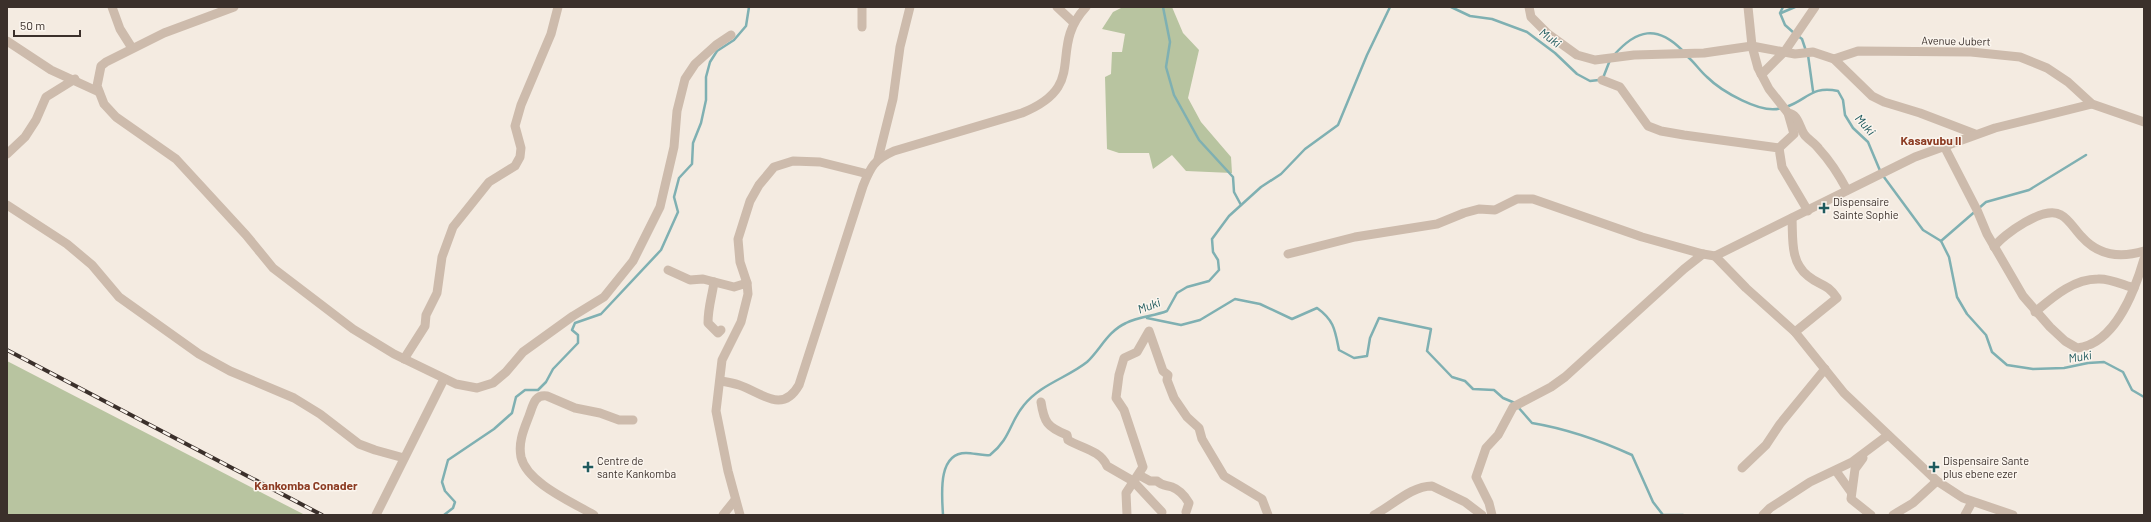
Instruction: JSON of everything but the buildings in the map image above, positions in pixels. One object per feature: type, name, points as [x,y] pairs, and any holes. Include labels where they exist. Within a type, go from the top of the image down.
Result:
[{"type":"street","points":[[112,7],[120,29],[132,48]]},
{"type":"street","points":[[234,7],[164,33],[106,62],[101,66],[98,76],[99,92],[104,104],[116,117],[176,159],[246,235],[273,268],[354,329],[404,359],[456,384],[477,388],[493,383],[506,372],[523,352],[604,297],[633,260],[660,207],[674,147],[677,111],[685,79],[695,64],[716,45],[731,35]]},
{"type":"street","points":[[404,359],[424,326],[426,315],[437,293],[442,257],[453,227],[489,182],[515,166],[520,157],[521,148],[515,126],[551,34],[558,7]]},
{"type":"street","points":[[862,7],[862,27]]},
{"type":"street","points":[[721,381],[740,385],[757,394],[774,400],[783,400],[793,395],[798,385],[868,174],[878,159],[893,99],[900,47],[910,7]]},
{"type":"street","points":[[1057,7],[1073,22]]},
{"type":"street","points":[[878,159],[894,151],[1022,113],[1040,106],[1060,87],[1064,76],[1067,39],[1073,22],[1086,7]]},
{"type":"street","points":[[1529,7],[1531,17],[1548,34],[1577,55],[1595,60],[1634,55],[1704,53],[1752,46],[1795,54],[1812,52],[1834,59],[1872,96],[1884,102],[1920,113],[1974,134]]},
{"type":"street","points":[[1748,7],[1752,46],[1761,74],[1779,103],[1788,113],[1794,134]]},
{"type":"street","points":[[1761,74],[1785,51],[1815,7]]},
{"type":"street","points":[[7,41],[51,70],[75,79],[99,92]]},
{"type":"street","name":"Avenue Jubert","points":[[1834,59],[1858,52],[1971,52],[2020,57],[2047,68],[2068,82],[2092,104],[2144,122]]},
{"type":"street","points":[[7,154],[25,137],[36,120],[46,97],[75,79]]},
{"type":"street","points":[[1602,80],[1620,87],[1648,126],[1661,131],[1779,148]]},
{"type":"street","points":[[1288,254],[1355,237],[1437,224],[1464,213],[1479,209],[1495,210],[1517,199],[1533,199],[1642,237],[1715,256],[1915,157],[1974,134],[2092,104]]},
{"type":"street","points":[[1788,113],[1792,113],[1805,135],[1814,142],[1833,164],[1847,190]]},
{"type":"street","points":[[1779,148],[1794,134],[1805,135]]},
{"type":"street","points":[[1944,146],[2008,273],[2035,312],[2065,340],[2077,348],[2081,348],[2104,337],[2116,322],[2134,288],[2144,259]]},
{"type":"street","points":[[1779,148],[1782,167],[1808,211]]},
{"type":"street","points":[[740,515],[735,500],[716,411],[721,381],[722,360],[741,322],[748,294],[747,283],[740,262],[738,239],[750,201],[759,185],[774,167],[793,161],[820,162],[868,174]]},
{"type":"street","points":[[7,205],[67,244],[92,265],[119,297],[199,354],[230,371],[294,398],[320,414],[359,444],[404,458]]},
{"type":"street","points":[[1994,247],[2001,238],[2014,228],[2030,220],[2054,212],[2061,215],[2087,242],[2108,254],[2128,256],[2144,252]]},
{"type":"street","points":[[1792,218],[1795,260],[1807,276],[1831,288],[1837,298],[1795,332]]},
{"type":"street","points":[[1492,515],[1490,503],[1479,484],[1476,473],[1486,448],[1498,435],[1513,407],[1552,387],[1565,377],[1703,254]]},
{"type":"street","points":[[1715,256],[1746,288],[1795,332],[1844,393],[1936,480],[1950,491],[1972,502],[2013,515]]},
{"type":"street","points":[[668,270],[690,280],[703,279],[734,287],[747,283]]},
{"type":"street","points":[[2035,312],[2058,293],[2083,281],[2099,278],[2134,288]]},
{"type":"street","points":[[714,282],[713,294],[708,307],[708,323],[718,333],[721,330]]},
{"type":"street","points":[[1127,515],[1126,493],[1143,467],[1124,410],[1116,398],[1119,375],[1124,358],[1136,352],[1149,331],[1163,371],[1168,375],[1167,380],[1174,398],[1186,417],[1199,428],[1202,439],[1224,476],[1262,499],[1268,515]]},
{"type":"street","points":[[1742,468],[1766,445],[1780,424],[1825,369]]},
{"type":"street","points":[[376,515],[444,379]]},
{"type":"street","points":[[594,515],[537,480],[526,471],[521,457],[520,445],[522,431],[534,400],[542,395],[547,396],[575,408],[600,413],[619,420],[633,420]]},
{"type":"street","points":[[1041,402],[1044,419],[1054,430],[1067,435],[1068,440],[1076,445],[1084,446],[1105,460],[1107,466],[1136,478],[1157,481],[1161,485],[1173,487],[1184,495],[1189,503],[1186,512]]},
{"type":"street","points":[[1763,515],[1770,508],[1810,482],[1828,472],[1836,471],[1869,450],[1888,435]]},
{"type":"street","points":[[1869,450],[1855,469],[1851,500],[1871,515]]},
{"type":"street","points":[[1836,471],[1851,492]]},
{"type":"street","points":[[1136,478],[1162,512]]},
{"type":"street","points":[[1894,515],[1913,503],[1936,480]]},
{"type":"street","points":[[1374,515],[1384,511],[1412,492],[1432,486],[1465,502],[1482,515]]},
{"type":"street","points":[[723,515],[735,500]]},
{"type":"street","points":[[1965,515],[1972,502]]},
{"type":"green space","points":[[1123,7],[1172,7],[1183,33],[1199,50],[1188,98],[1201,122],[1231,157],[1232,173],[1186,171],[1172,155],[1153,169],[1149,153],[1119,153],[1107,149],[1105,77],[1111,74],[1112,52],[1122,52],[1125,34],[1102,29],[1113,12]]},
{"type":"green space","points":[[7,361],[305,515],[7,515]]},
{"type":"waterway","points":[[444,515],[453,508],[455,502],[445,491],[442,482],[448,460],[494,429],[512,413],[516,397],[525,390],[538,390],[546,382],[553,369],[578,343],[578,335],[572,330],[575,323],[601,314],[661,250],[678,212],[674,197],[679,178],[692,164],[693,143],[701,123],[706,100],[706,77],[710,62],[717,51],[734,40],[746,26],[749,7]]},
{"type":"waterway","points":[[1163,7],[1170,42],[1166,67],[1174,95],[1199,140],[1233,177],[1234,192],[1241,205]]},
{"type":"waterway","name":"Muki","points":[[943,515],[943,477],[950,460],[957,455],[966,453],[990,455],[1002,443],[1015,418],[1024,405],[1038,392],[1087,362],[1109,336],[1120,326],[1136,319],[1167,311],[1177,293],[1187,287],[1209,281],[1219,270],[1218,260],[1213,252],[1212,239],[1229,216],[1261,187],[1281,174],[1305,149],[1338,125],[1367,55],[1390,7]]},
{"type":"waterway","name":"Muki","points":[[1451,7],[1470,16],[1492,19],[1527,32],[1555,53],[1577,74],[1590,81],[1599,80]]},
{"type":"waterway","points":[[1783,7],[1780,13],[1785,25],[1794,33]]},
{"type":"waterway","points":[[1781,13],[1795,7]]},
{"type":"waterway","name":"Muki","points":[[1614,55],[1622,46],[1639,35],[1647,33],[1664,37],[1673,42],[1682,50]]},
{"type":"waterway","points":[[1798,36],[1802,39],[1806,51]]},
{"type":"waterway","points":[[1808,55],[1813,91]]},
{"type":"waterway","name":"Muki","points":[[1688,57],[1713,83],[1732,95],[1763,108],[1781,108]]},
{"type":"waterway","name":"Muki","points":[[1603,78],[1610,60]]},
{"type":"waterway","name":"Muki","points":[[1786,107],[1810,94],[1822,90],[1838,91],[1843,100],[1845,115],[1853,128],[1868,142],[1881,173],[1923,230],[1941,241],[1949,257],[1957,297],[1967,314],[1986,335],[1992,352],[2007,365],[2033,369],[2064,368],[2088,363],[2104,362],[2123,372],[2132,390],[2144,397]]},
{"type":"waterway","points":[[1941,241],[1986,202],[2029,190],[2086,155]]},
{"type":"waterway","points":[[1147,318],[1181,325],[1200,320],[1235,299],[1260,304],[1292,319],[1317,308],[1323,312],[1333,326],[1339,350],[1354,358],[1367,356],[1370,338],[1379,318],[1431,329],[1427,351],[1452,377],[1465,381],[1473,389],[1494,390],[1503,398],[1515,403]]},
{"type":"waterway","points":[[1518,407],[1532,423],[1558,428],[1632,455],[1653,502],[1663,515],[1683,515]]},
{"type":"railway","points":[[7,350],[322,515]]},
{"type":"place","name":"Dispensaire Sainte Sophie","points":[[1824,208]]},
{"type":"place","name":"Centre de sante Kankomba","points":[[588,467]]},
{"type":"place","name":"Dispensaire Sante plus ebene ezer","points":[[1934,467]]},
{"type":"district","name":"Kasavubu II","points":[[1931,141]]},
{"type":"district","name":"Kankomba Conader","points":[[306,486]]}]
